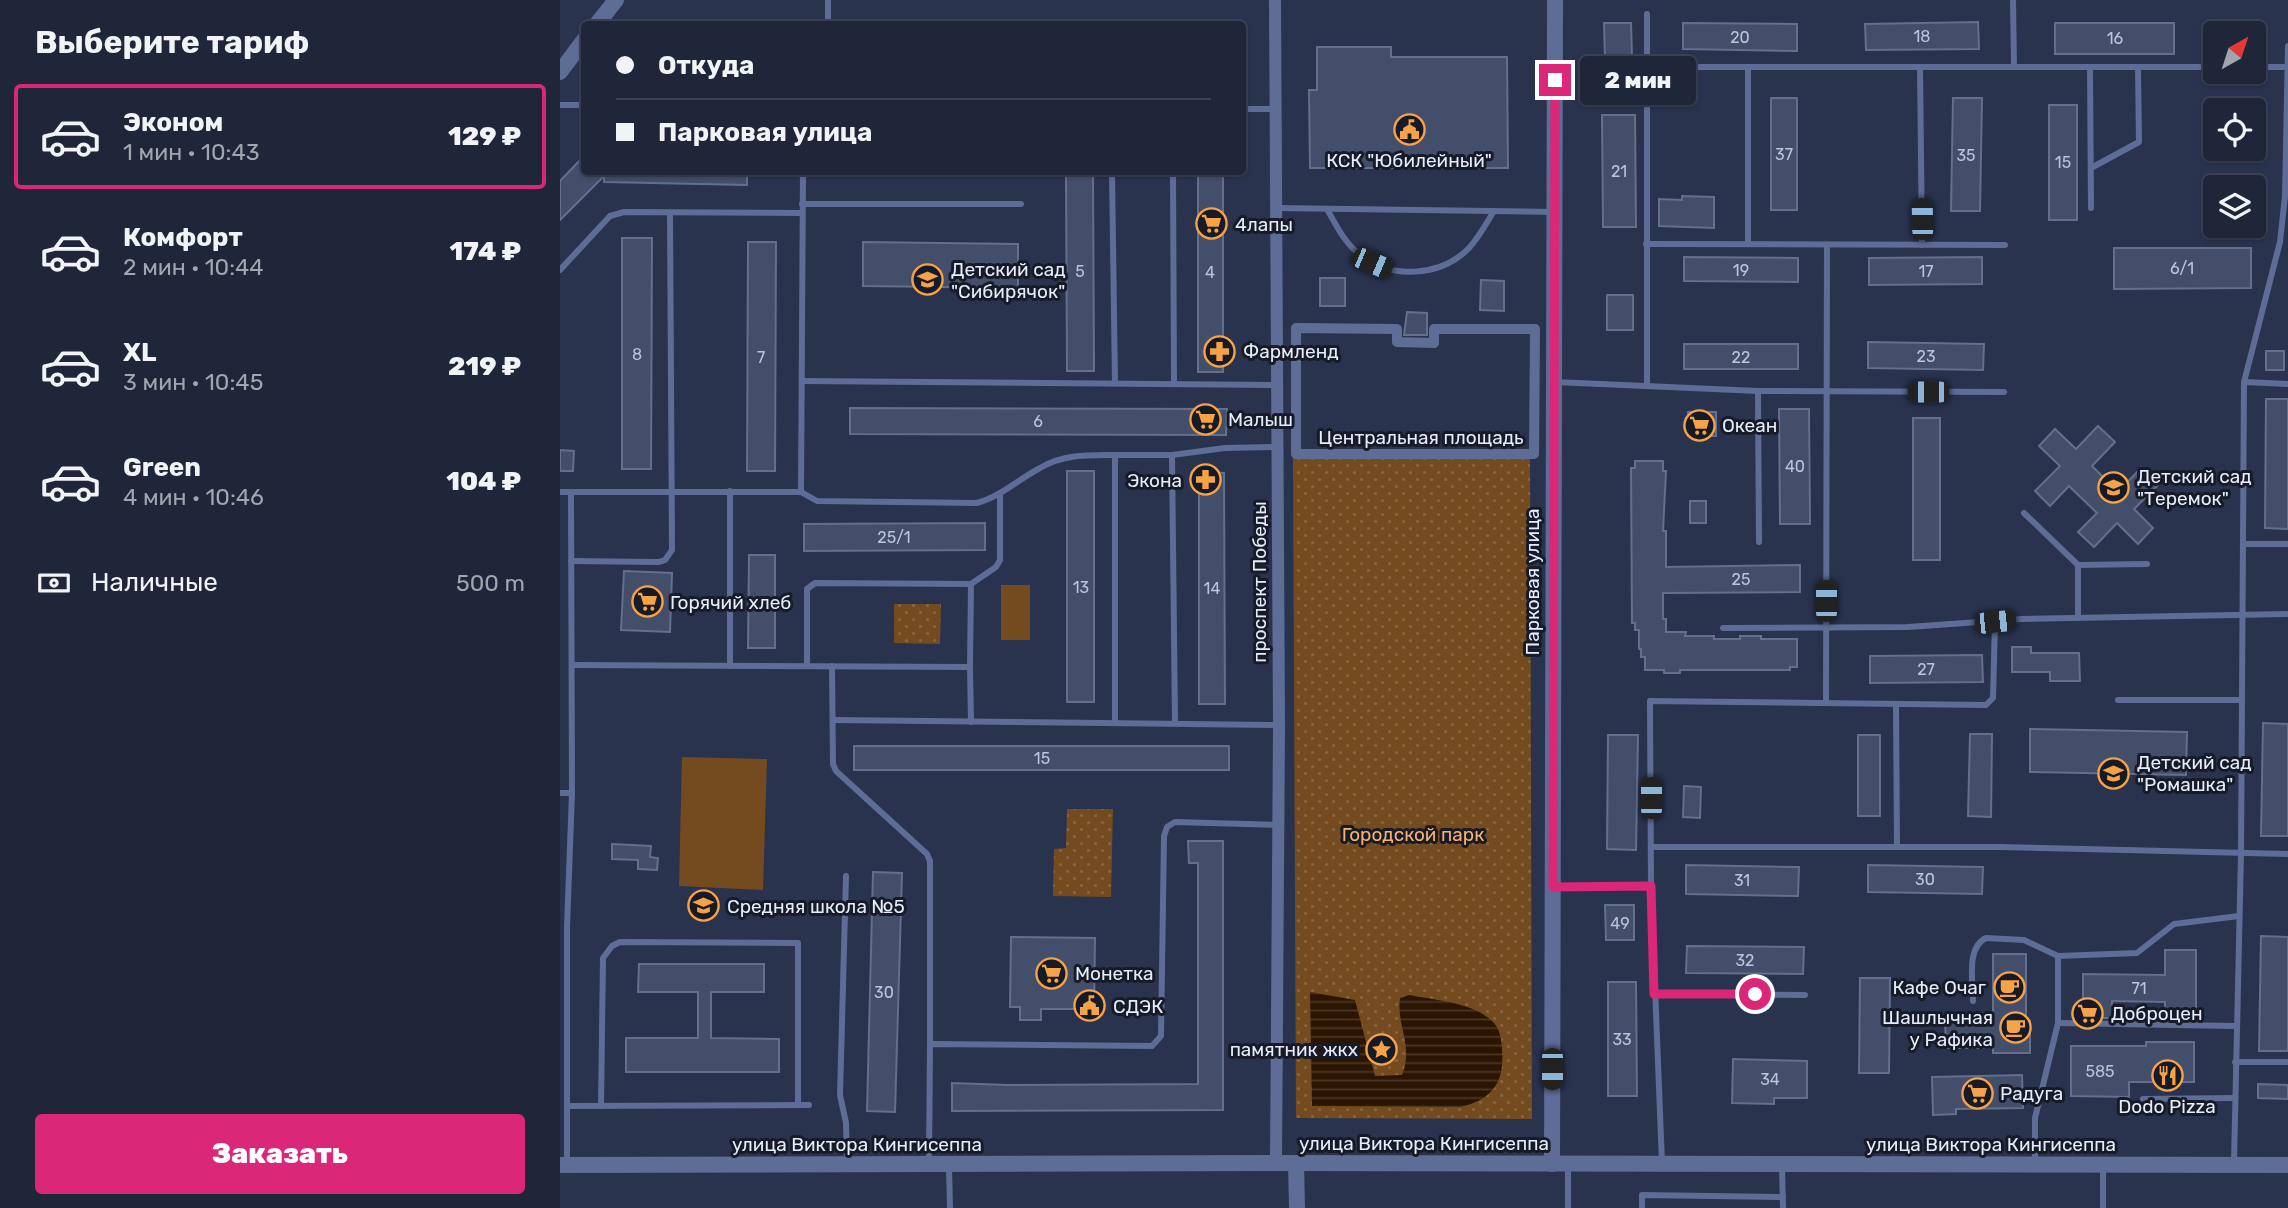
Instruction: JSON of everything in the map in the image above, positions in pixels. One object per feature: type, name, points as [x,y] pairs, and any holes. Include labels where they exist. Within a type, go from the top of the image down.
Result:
[{"type":"street","points":[[599,21],[616,0]]},
{"type":"street","name":"проспект Победы","points":[[1275,0],[1279,724],[1276,1163]]},
{"type":"street","name":"Парковая улица","points":[[1555,0],[1553,887],[1560,1164]]},
{"type":"street","points":[[560,72],[581,44]]},
{"type":"street","name":"Центральная площадь","points":[[1296,328],[1397,329],[1397,342],[1434,343],[1434,329],[1535,329],[1534,454],[1296,454],[1296,328]]},
{"type":"street","points":[[1296,1163],[1297,1208]]},
{"type":"street","name":"улица Виктора Кингисеппа","points":[[564,1165],[2288,1165]]},
{"type":"lane","points":[[828,0],[828,21]]},
{"type":"lane","points":[[2013,0],[2014,67]]},
{"type":"lane","points":[[1647,14],[1647,385]]},
{"type":"lane","points":[[2234,1165],[2241,854],[2244,382],[2285,230],[2288,46]]},
{"type":"lane","points":[[1647,67],[2203,67]]},
{"type":"lane","points":[[1748,67],[1748,244]]},
{"type":"lane","points":[[1920,67],[1922,245]]},
{"type":"lane","points":[[2090,67],[2091,208]]},
{"type":"lane","points":[[2091,168],[2139,142],[2138,67]]},
{"type":"lane","points":[[2266,67],[2288,67]]},
{"type":"lane","points":[[560,105],[581,105]]},
{"type":"lane","points":[[1246,109],[1276,109]]},
{"type":"lane","points":[[800,492],[803,175]]},
{"type":"lane","points":[[1111,175],[1115,383]]},
{"type":"lane","points":[[1173,175],[1174,384]]},
{"type":"lane","points":[[802,205],[1020,204]]},
{"type":"lane","points":[[1276,208],[1555,212]]},
{"type":"lane","points":[[1327,209],[1339,230],[1359,254],[1386,268],[1402,272],[1431,269],[1457,258],[1470,248],[1494,211]]},
{"type":"lane","points":[[560,270],[610,216],[624,212],[802,213]]},
{"type":"lane","points":[[571,561],[665,561],[672,550],[670,213]]},
{"type":"lane","points":[[1646,244],[2005,245]]},
{"type":"lane","points":[[1826,703],[1828,245]]},
{"type":"lane","points":[[802,380],[1278,385]]},
{"type":"lane","points":[[1555,382],[1758,391],[2004,392]]},
{"type":"lane","points":[[2244,382],[2288,384]]},
{"type":"lane","points":[[1758,391],[1759,542]]},
{"type":"lane","points":[[560,492],[800,492],[817,501],[977,503],[989,500],[1042,466],[1074,455],[1172,455],[1225,448],[1278,447]]},
{"type":"lane","points":[[1115,454],[1115,723]]},
{"type":"lane","points":[[1172,455],[1175,723]]},
{"type":"lane","points":[[730,491],[730,666]]},
{"type":"lane","points":[[564,1165],[567,1106],[563,1049],[564,927],[572,793],[571,492]]},
{"type":"lane","points":[[807,666],[807,589],[815,583],[971,584],[996,567],[1000,560],[1000,493]]},
{"type":"lane","points":[[2024,513],[2078,565],[2147,564]]},
{"type":"lane","points":[[2243,544],[2288,544]]},
{"type":"lane","points":[[2078,565],[2078,618]]},
{"type":"lane","points":[[971,584],[971,722]]},
{"type":"lane","points":[[1723,628],[1908,627],[2078,618],[2288,614]]},
{"type":"lane","points":[[1662,1165],[1651,886],[1650,701],[1986,705],[1993,698],[1995,622]]},
{"type":"lane","points":[[572,664],[970,667]]},
{"type":"lane","points":[[832,666],[833,764],[836,771],[927,854],[932,870],[929,1165]]},
{"type":"lane","points":[[2118,700],[2242,700]]},
{"type":"lane","points":[[1896,704],[1897,847]]},
{"type":"lane","points":[[833,720],[1279,724]]},
{"type":"lane","points":[[560,793],[572,793]]},
{"type":"lane","points":[[930,1044],[1152,1046],[1161,1037],[1164,836],[1167,827],[1175,822],[1278,825]]},
{"type":"lane","points":[[1651,847],[1999,847],[2288,854]]},
{"type":"lane","points":[[846,876],[840,1095],[846,1122],[847,1165]]},
{"type":"lane","points":[[1553,887],[1651,886]]},
{"type":"lane","points":[[1973,1001],[1974,952],[1981,940],[1986,938],[2024,940],[2058,956],[2137,953],[2174,924],[2239,916]]},
{"type":"lane","points":[[601,1106],[603,958],[612,946],[620,942],[798,943],[798,1105]]},
{"type":"lane","points":[[2035,1166],[2035,1118],[2058,1023],[2058,956]]},
{"type":"lane","points":[[1654,994],[1805,995]]},
{"type":"lane","points":[[2058,1023],[2236,1026]]},
{"type":"lane","points":[[2235,1062],[2288,1062]]},
{"type":"lane","points":[[2143,1098],[2234,1098]]},
{"type":"lane","points":[[567,1106],[809,1105]]},
{"type":"lane","points":[[1560,1164],[1568,1208]]},
{"type":"lane","points":[[1782,1164],[1783,1208]]},
{"type":"lane","points":[[949,1165],[950,1208]]},
{"type":"lane","points":[[2103,1166],[2103,1208]]},
{"type":"lane","points":[[1642,1208],[1642,1195],[1783,1197]]},
{"type":"green space","name":"Городской парк","points":[[1293,456],[1530,457],[1532,1119],[1296,1118]]},
{"type":"green space","points":[[1001,585],[1030,585],[1030,640],[1001,640]]},
{"type":"green space","points":[[894,604],[941,604],[940,644],[894,643]]},
{"type":"green space","points":[[682,757],[767,759],[763,890],[679,886]]},
{"type":"green space","points":[[1067,809],[1113,809],[1111,897],[1053,896],[1054,849],[1066,848]]},
{"type":"shaded area","points":[[1310,992],[1355,1000],[1375,1076],[1402,1075],[1406,1045],[1400,1018],[1400,998],[1409,995],[1473,1009],[1491,1020],[1500,1033],[1502,1060],[1499,1080],[1489,1094],[1460,1107],[1312,1106]]},
{"type":"building","points":[[1978,22],[1979,49],[1866,50],[1865,24]]},
{"type":"building","points":[[1604,23],[1631,23],[1632,59],[1605,59]]},
{"type":"building","points":[[1683,23],[1797,24],[1797,51],[1683,49]]},
{"type":"building","points":[[2055,23],[2174,23],[2174,54],[2055,54]]},
{"type":"building","name":"КСК \"Юбилейный\"","points":[[1317,47],[1391,47],[1391,57],[1507,57],[1508,168],[1310,168],[1309,90],[1317,90]]},
{"type":"building","points":[[1771,98],[1797,98],[1797,210],[1771,210]]},
{"type":"building","points":[[1953,98],[1982,98],[1980,211],[1951,211]]},
{"type":"building","points":[[2049,105],[2077,105],[2077,220],[2049,220]]},
{"type":"building","points":[[1602,115],[1635,115],[1636,227],[1603,227]]},
{"type":"building","points":[[581,159],[581,175],[747,175],[747,185],[604,182],[604,176],[560,220],[560,181]]},
{"type":"building","points":[[1066,175],[1093,175],[1094,371],[1067,371]]},
{"type":"building","points":[[1198,175],[1223,175],[1223,372],[1198,372]]},
{"type":"building","points":[[1682,196],[1714,197],[1714,228],[1659,226],[1659,199],[1682,200]]},
{"type":"building","points":[[622,238],[652,238],[651,469],[622,469]]},
{"type":"building","points":[[748,242],[776,242],[775,471],[747,471]]},
{"type":"building","points":[[863,242],[1018,244],[1018,288],[863,286]]},
{"type":"building","points":[[2114,248],[2251,248],[2251,288],[2114,289]]},
{"type":"building","points":[[1684,257],[1798,258],[1798,282],[1684,281]]},
{"type":"building","points":[[1982,257],[1982,284],[1869,285],[1869,258]]},
{"type":"building","points":[[1320,278],[1345,278],[1345,306],[1320,306]]},
{"type":"building","points":[[1481,280],[1504,281],[1504,311],[1480,310]]},
{"type":"building","points":[[1607,295],[1633,295],[1633,330],[1607,330]]},
{"type":"building","points":[[1407,312],[1427,313],[1427,335],[1404,335]]},
{"type":"building","points":[[1868,342],[1984,344],[1983,370],[1868,368]]},
{"type":"building","points":[[1684,344],[1798,344],[1798,369],[1684,369]]},
{"type":"building","points":[[2266,351],[2284,351],[2284,370],[2266,370]]},
{"type":"building","points":[[2266,399],[2288,399],[2288,529],[2265,528]]},
{"type":"building","points":[[850,408],[1227,409],[1226,435],[850,434]]},
{"type":"building","points":[[1779,409],[1809,409],[1810,524],[1780,524]]},
{"type":"building","points":[[1688,412],[1716,412],[1716,436],[1688,436]]},
{"type":"building","points":[[1913,418],[1940,418],[1940,560],[1913,560]]},
{"type":"building","points":[[2098,426],[2115,442],[2092,466],[2118,492],[2141,468],[2159,484],[2134,509],[2153,528],[2138,544],[2117,523],[2094,547],[2078,532],[2097,513],[2069,486],[2050,506],[2035,491],[2060,466],[2039,446],[2055,429],[2076,449]]},
{"type":"building","points":[[560,450],[574,451],[573,471],[560,471]]},
{"type":"building","points":[[1635,461],[1663,461],[1663,471],[1666,471],[1663,531],[1666,531],[1666,567],[1800,565],[1800,592],[1663,593],[1666,632],[1686,632],[1685,636],[1714,636],[1714,639],[1761,636],[1761,639],[1797,639],[1797,667],[1790,667],[1790,670],[1680,670],[1680,673],[1645,670],[1645,657],[1641,657],[1639,649],[1639,630],[1635,630],[1635,623],[1632,623],[1631,468],[1635,468]]},
{"type":"building","points":[[1067,471],[1094,471],[1094,702],[1067,702]]},
{"type":"building","points":[[1199,472],[1224,473],[1225,704],[1199,704]]},
{"type":"building","points":[[1690,501],[1706,501],[1706,523],[1690,523]]},
{"type":"building","points":[[985,523],[985,550],[804,551],[804,524]]},
{"type":"building","points":[[749,555],[775,555],[775,648],[748,648]]},
{"type":"building","name":"Горячий хлеб","points":[[624,571],[672,573],[670,632],[621,630]]},
{"type":"building","points":[[2012,647],[2031,647],[2031,653],[2079,653],[2080,681],[2050,681],[2050,672],[2012,672]]},
{"type":"building","points":[[1982,655],[1983,682],[1870,683],[1870,656]]},
{"type":"building","points":[[2263,723],[2288,724],[2288,836],[2261,836]]},
{"type":"building","points":[[2030,729],[2187,732],[2186,775],[2030,772]]},
{"type":"building","points":[[1970,734],[1992,734],[1991,817],[1968,816]]},
{"type":"building","points":[[1608,735],[1638,735],[1636,850],[1607,849]]},
{"type":"building","points":[[1858,735],[1880,735],[1880,816],[1858,816]]},
{"type":"building","points":[[854,746],[1229,746],[1229,770],[854,770]]},
{"type":"building","points":[[1684,786],[1701,787],[1700,818],[1683,817]]},
{"type":"building","points":[[1188,841],[1223,841],[1223,1110],[952,1111],[952,1083],[1198,1084],[1198,863],[1189,863]]},
{"type":"building","points":[[612,844],[651,846],[650,857],[658,858],[657,870],[638,869],[638,860],[612,859]]},
{"type":"building","points":[[1686,865],[1799,867],[1798,896],[1686,894]]},
{"type":"building","points":[[1868,865],[1983,867],[1982,894],[1868,892]]},
{"type":"building","points":[[873,872],[902,873],[895,1112],[867,1111]]},
{"type":"building","points":[[1605,905],[1634,905],[1634,940],[1606,940]]},
{"type":"building","points":[[2261,936],[2288,937],[2288,1051],[2259,1051]]},
{"type":"building","name":"Монетка","points":[[1011,937],[1095,938],[1094,1009],[1041,1009],[1041,1020],[1020,1020],[1020,1007],[1010,1007]]},
{"type":"building","points":[[1687,946],[1804,947],[1803,974],[1686,973]]},
{"type":"building","points":[[2165,950],[2196,950],[2196,1018],[2165,1017],[2165,1002],[2112,1001],[2112,1018],[2083,1018],[2083,974],[2165,975]]},
{"type":"building","points":[[1993,954],[2026,954],[2026,1021],[2030,1021],[2030,1053],[1993,1053],[1993,1048],[1946,1048],[1945,1020],[1950,1020],[1950,1014],[1993,1013]]},
{"type":"building","points":[[639,964],[764,964],[764,992],[711,992],[711,1038],[779,1039],[779,1072],[626,1072],[626,1038],[698,1038],[698,992],[638,992]]},
{"type":"building","points":[[1860,978],[1890,978],[1889,1073],[1859,1073]]},
{"type":"building","points":[[1608,982],[1636,982],[1637,1096],[1608,1096]]},
{"type":"building","points":[[2146,1042],[2194,1042],[2194,1082],[2129,1082],[2129,1097],[2071,1096],[2071,1046],[2146,1046]]},
{"type":"building","points":[[1733,1059],[1807,1061],[1807,1098],[1774,1098],[1774,1104],[1732,1103]]},
{"type":"building","name":"Радуга","points":[[2022,1075],[2023,1108],[1956,1109],[1956,1114],[1933,1115],[1932,1077]]},
{"type":"building","points":[[2258,1084],[2288,1085],[2288,1099],[2258,1098]]},
{"type":"place","name":"КСК \"Юбилейный\"","points":[[1409,129]]},
{"type":"place","name":"4лапы","points":[[1212,224]]},
{"type":"place","name":"Детский сад \"Сибирячок\"","points":[[928,280]]},
{"type":"place","name":"Фармленд","points":[[1220,351]]},
{"type":"place","name":"Малыш","points":[[1205,419]]},
{"type":"place","name":"Океан","points":[[1699,425]]},
{"type":"place","name":"Экона","points":[[1205,480]]},
{"type":"place","name":"Детский сад \"Теремок\"","points":[[2114,487]]},
{"type":"place","name":"Горячий хлеб","points":[[647,602]]},
{"type":"place","name":"Детский сад \"Ромашка\"","points":[[2114,773]]},
{"type":"place","name":"Средняя школа №5","points":[[704,906]]},
{"type":"place","name":"Монетка","points":[[1052,973]]},
{"type":"place","name":"Кафе Очаг","points":[[2009,987]]},
{"type":"place","name":"СДЭК","points":[[1090,1006]]},
{"type":"place","name":"Доброцен","points":[[2088,1013]]},
{"type":"place","name":"Шашлычная у Рафика","points":[[2016,1028]]},
{"type":"place","name":"памятник жкх","points":[[1381,1049]]},
{"type":"place","name":"Dodo Pizza","points":[[2167,1075]]},
{"type":"place","name":"Радуга","points":[[1977,1093]]},
{"type":"route","points":[[1555,80],[1553,887],[1651,886],[1654,994],[1755,994]]}]
